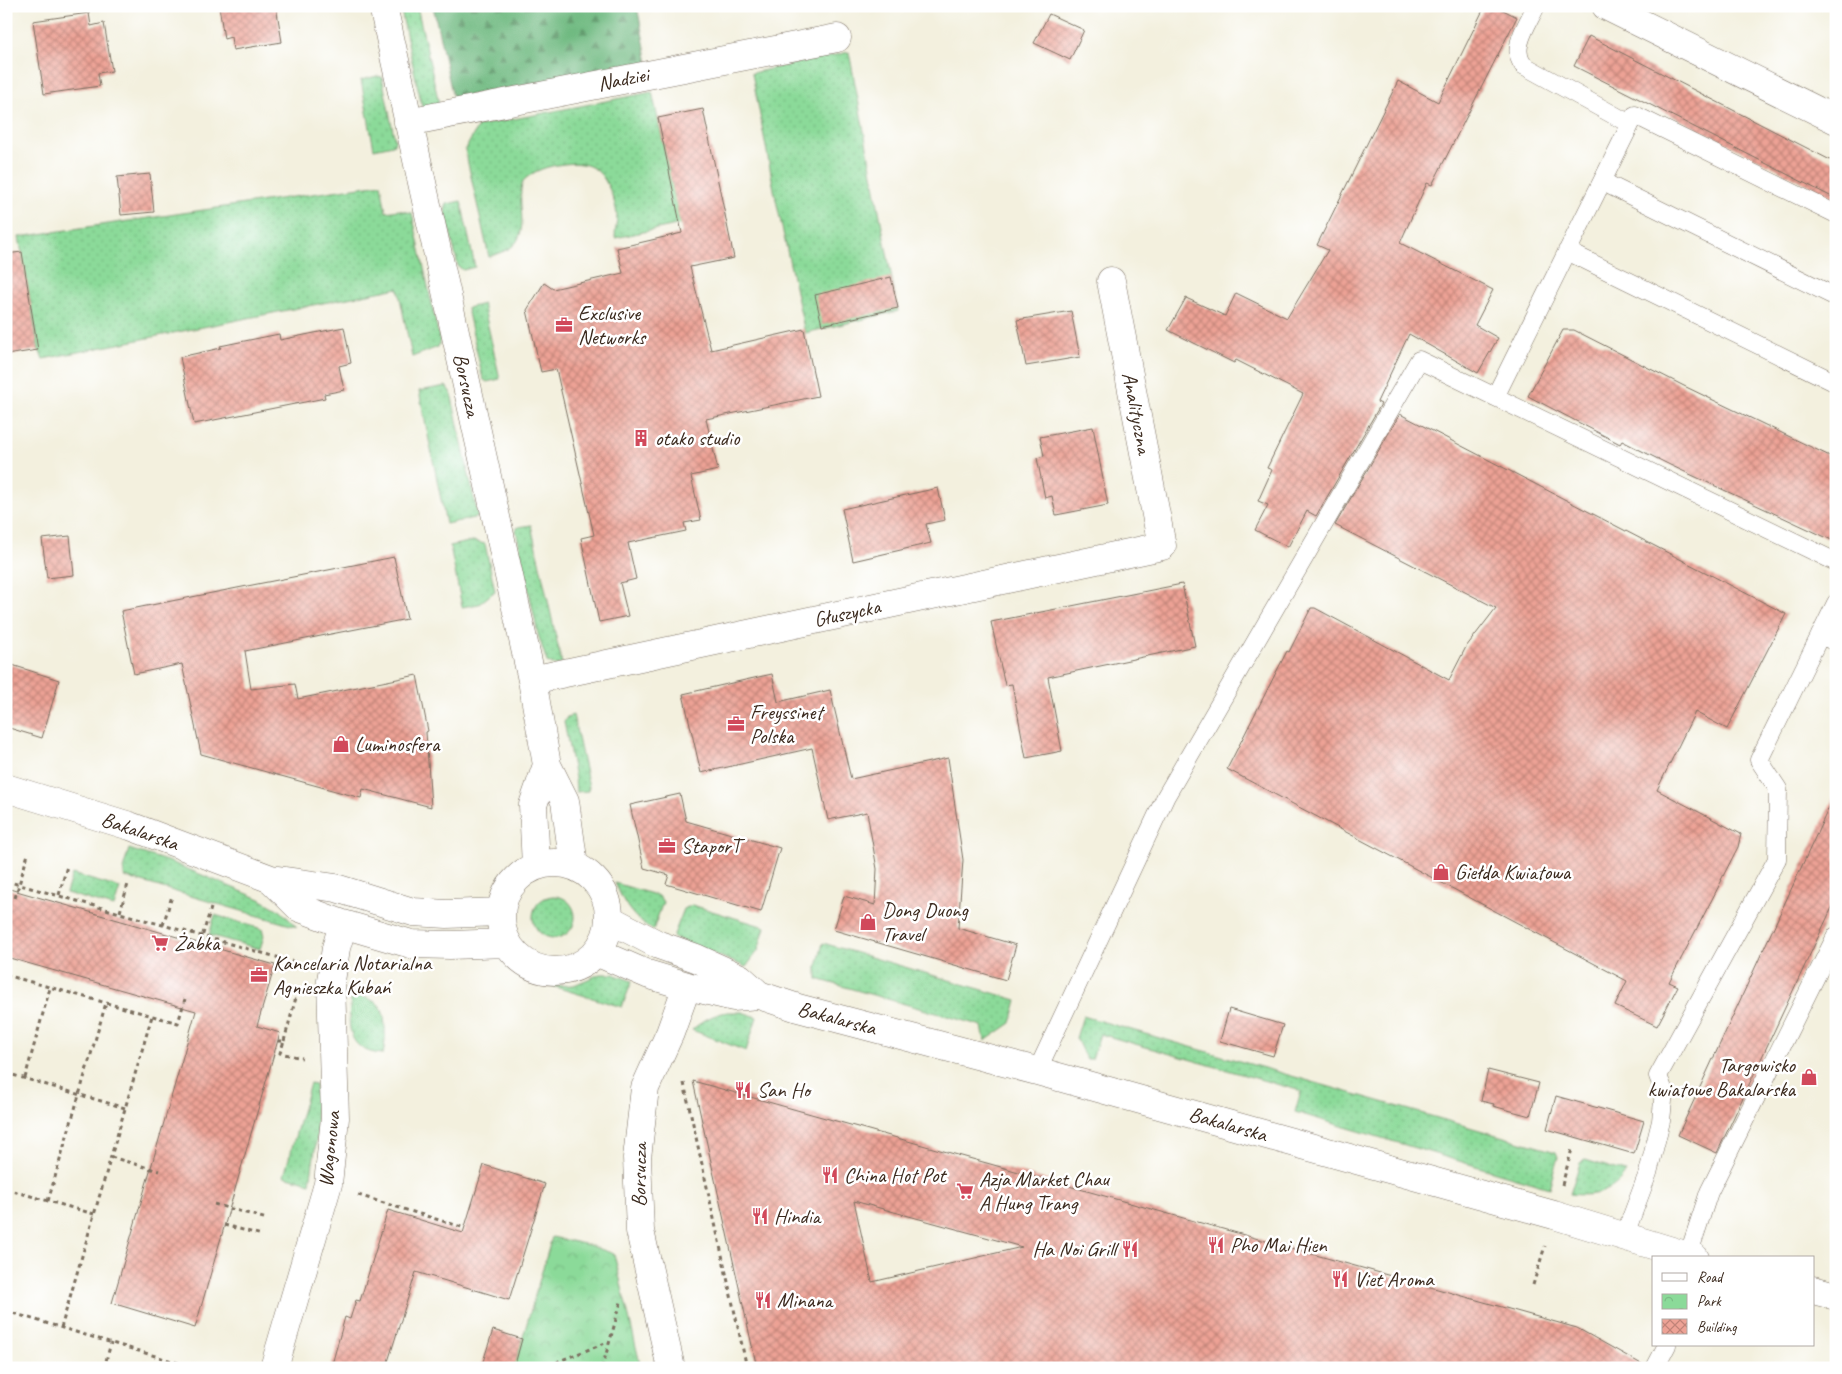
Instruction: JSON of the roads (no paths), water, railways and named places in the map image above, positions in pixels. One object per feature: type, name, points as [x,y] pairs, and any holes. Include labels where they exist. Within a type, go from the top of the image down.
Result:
[{"type":"street","name":"Borsucza","points":[[383,6],[532,680],[546,765],[565,801],[574,866]]},
{"type":"street","points":[[1606,6],[1836,120]]},
{"type":"street","name":"Nadziei","points":[[408,122],[837,38]]},
{"type":"street","name":"Analityczna","points":[[1111,281],[1162,546]]},
{"type":"street","name":"Głuszycka","points":[[532,680],[1162,546]]},
{"type":"street","name":"Borsucza","points":[[536,866],[533,805],[546,765]]},
{"type":"street","name":"Bakalarska","points":[[6,788],[130,826],[271,879],[336,888],[413,912],[447,914],[500,912]]},
{"type":"street","points":[[551,863],[574,866],[586,872],[599,885],[607,901],[609,919],[606,937],[596,952],[583,963],[567,970],[550,972],[534,967],[519,958],[507,944],[501,929],[500,912],[504,897],[511,884],[523,873],[536,866],[551,863]]},
{"type":"street","name":"Bakalarska","points":[[271,879],[300,908],[343,924],[411,944],[507,944]]},
{"type":"street","name":"Bakalarska","points":[[609,919],[659,945],[696,958],[740,978],[759,995]]},
{"type":"street","name":"Wagonowa","points":[[274,1368],[328,1184],[335,1118],[331,981],[336,948],[343,924]]},
{"type":"street","name":"Bakalarska","points":[[596,952],[647,974],[687,986],[733,997],[759,995],[1554,1215],[1688,1256]]},
{"type":"street","name":"Borsucza","points":[[671,1368],[640,1230],[637,1158],[645,1088],[670,1033],[687,986]]},
{"type":"street","points":[[1814,1290],[1836,1296]]},
{"type":"lane","points":[[1536,6],[1518,46],[1518,60],[1523,66],[1633,120],[1836,214]]},
{"type":"lane","points":[[1495,397],[1633,120]]},
{"type":"lane","points":[[1603,182],[1836,298]]},
{"type":"lane","points":[[1567,251],[1836,383]]},
{"type":"lane","points":[[1036,1071],[1166,796],[1420,360],[1836,562]]},
{"type":"lane","points":[[1624,1237],[1648,1173],[1662,1115],[1664,1092],[1658,1076],[1777,859],[1778,789],[1759,760],[1828,638],[1836,603]]},
{"type":"lane","points":[[1691,1256],[1709,1192],[1836,936]]},
{"type":"lane","points":[[1655,1368],[1666,1346]]},
{"type":"place","name":"Exclusive Networks","points":[[564,325]]},
{"type":"place","name":"otako studio","points":[[641,438]]},
{"type":"place","name":"Freyssinet Polska","points":[[736,724]]},
{"type":"place","name":"Luminosfera","points":[[341,744]]},
{"type":"place","name":"StaporT","points":[[667,846]]},
{"type":"place","name":"Giełda Kwiatowa","points":[[1441,872]]},
{"type":"place","name":"Dong Duong Travel","points":[[868,922]]},
{"type":"place","name":"Żabka","points":[[160,943]]},
{"type":"place","name":"Kancelaria Notarialna Agnieszka Kubań","points":[[259,975]]},
{"type":"place","name":"Targowisko kwiatowe Bakalarska","points":[[1809,1077]]},
{"type":"place","name":"San Ho","points":[[743,1090]]},
{"type":"place","name":"China Hot Pot","points":[[830,1175]]},
{"type":"place","name":"Azja Market Chau A Hung Trang","points":[[965,1191]]},
{"type":"place","name":"Hindia","points":[[760,1216]]},
{"type":"place","name":"Pho Mai Hien","points":[[1216,1245]]},
{"type":"place","name":"Ha Noi Grill","points":[[1130,1249]]},
{"type":"place","name":"Viet Aroma","points":[[1340,1279]]},
{"type":"place","name":"Minana","points":[[763,1300]]}]
